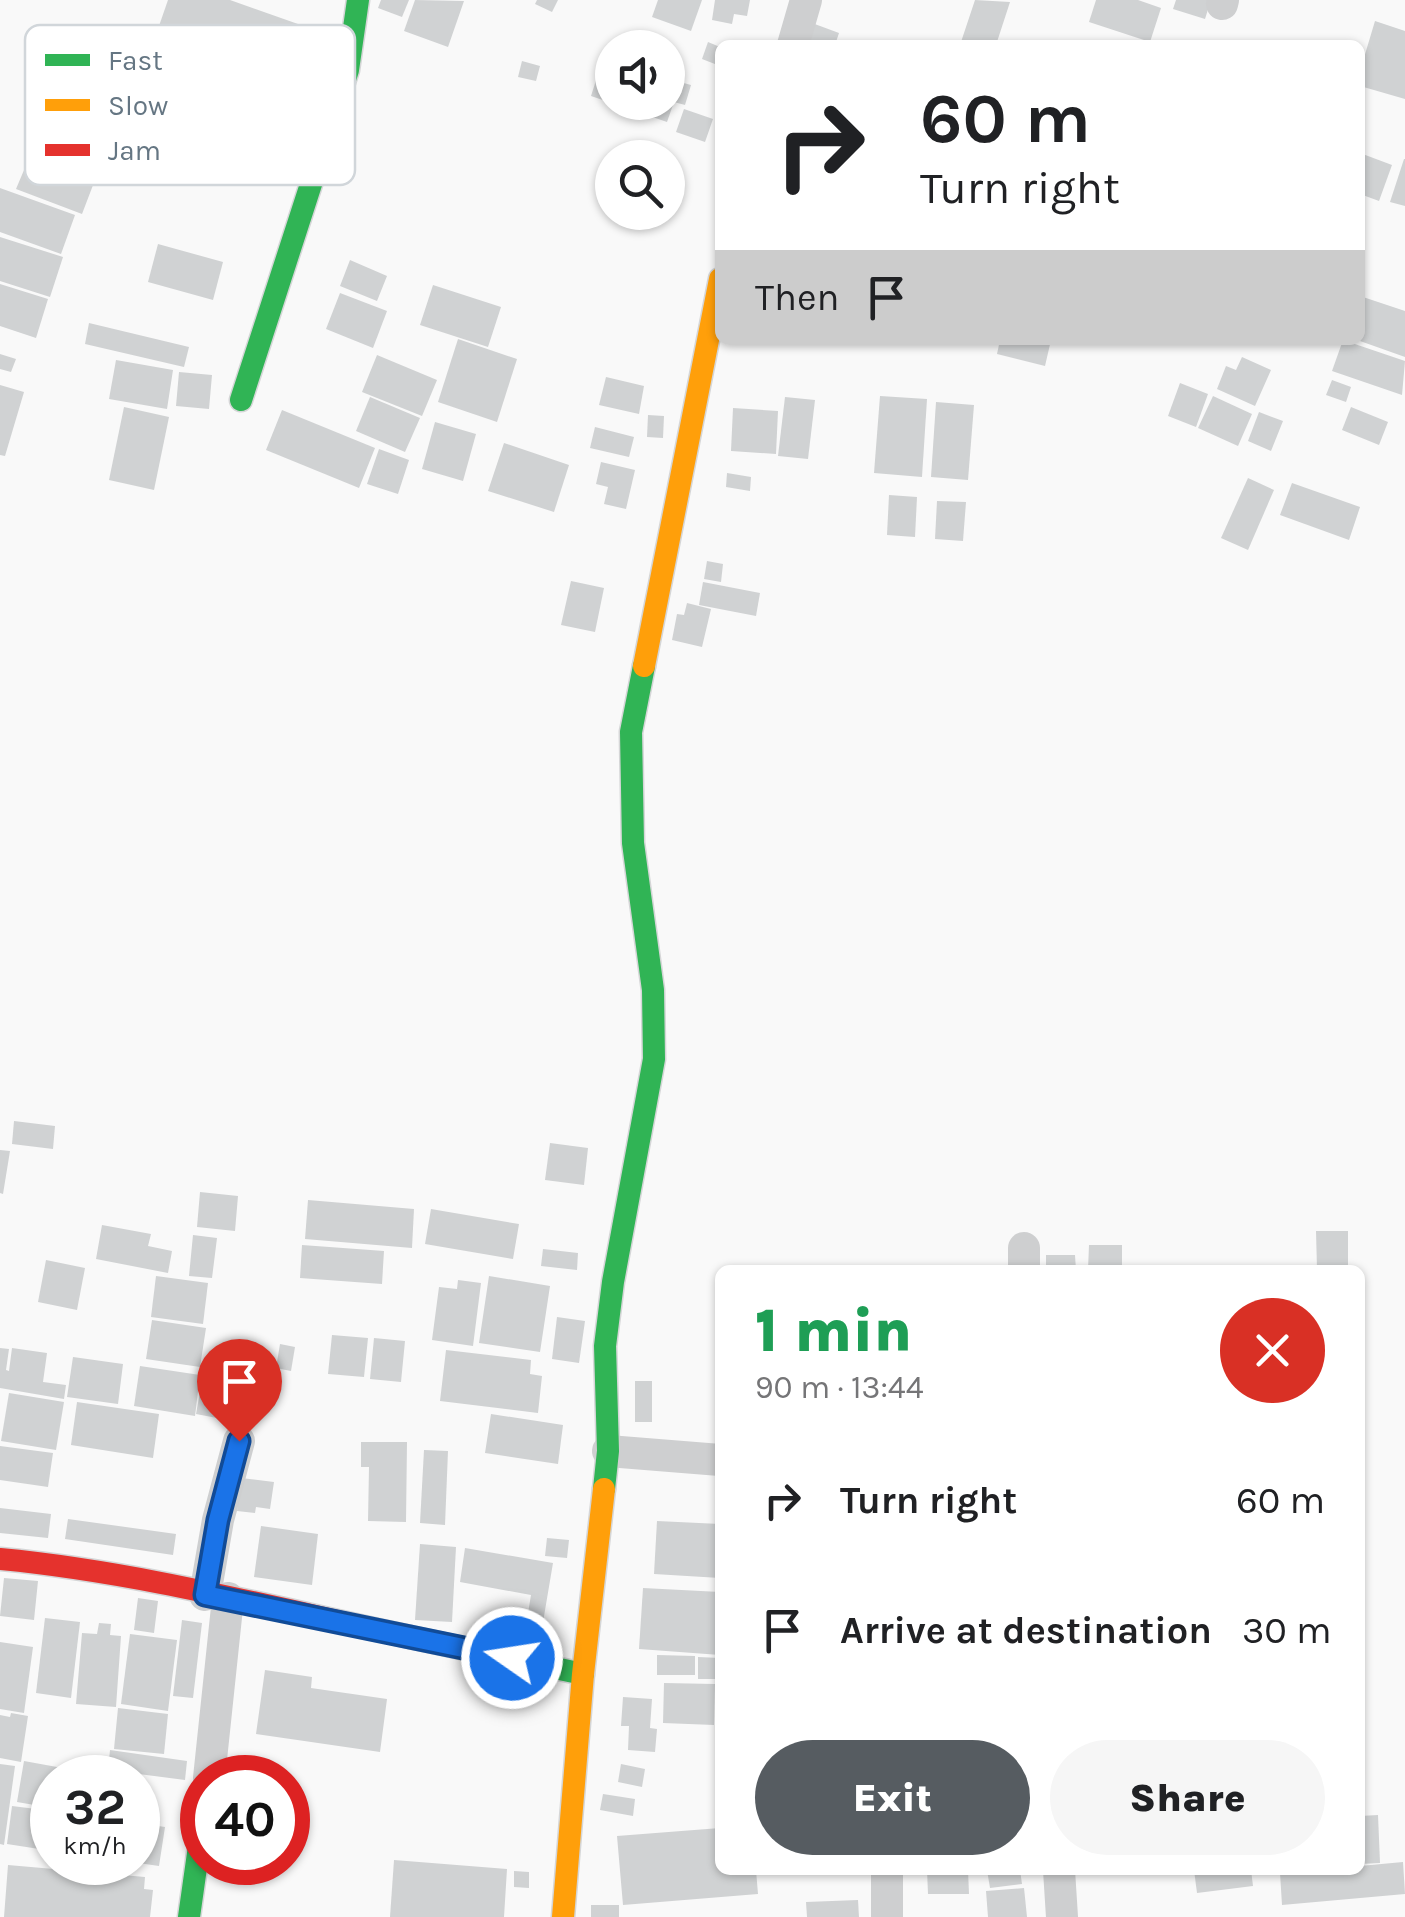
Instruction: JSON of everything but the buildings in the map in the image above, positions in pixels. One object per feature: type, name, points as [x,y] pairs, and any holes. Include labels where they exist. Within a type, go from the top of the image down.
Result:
[{"type":"street","points":[[355,25],[358,0]]},
{"type":"street","points":[[794,40],[806,0]]},
{"type":"street","points":[[241,400],[311,185]]},
{"type":"street","points":[[563,1917],[583,1674],[608,1451],[605,1346],[613,1282],[650,1091],[655,1029],[633,843],[630,732],[715,303]]},
{"type":"street","points":[[210,1755],[218,1520],[239,1441]]},
{"type":"street","points":[[608,1451],[715,1460]]},
{"type":"street","points":[[0,1558],[217,1596],[583,1674]]},
{"type":"street","points":[[887,1917],[888,1875]]},
{"type":"street","points":[[1059,1875],[1062,1917]]},
{"type":"street","points":[[189,1917],[194,1885]]},
{"type":"traffic: fast","points":[[354,25],[358,0]]},
{"type":"traffic: fast","points":[[241,400],[311,185]]},
{"type":"traffic: fast","points":[[604,1489],[608,1451],[605,1346],[654,1059],[653,990],[633,843],[631,732],[644,666]]},
{"type":"traffic: fast","points":[[410,1637],[583,1674]]},
{"type":"traffic: fast","points":[[189,1917],[194,1885]]},
{"type":"traffic: slow","points":[[644,666],[715,304]]},
{"type":"traffic: slow","points":[[563,1917],[583,1674],[604,1489]]},
{"type":"traffic: jam","points":[[0,1559],[155,1582],[410,1637]]},
{"type":"route","points":[[239,1441],[218,1520],[205,1595],[512,1658]]}]
